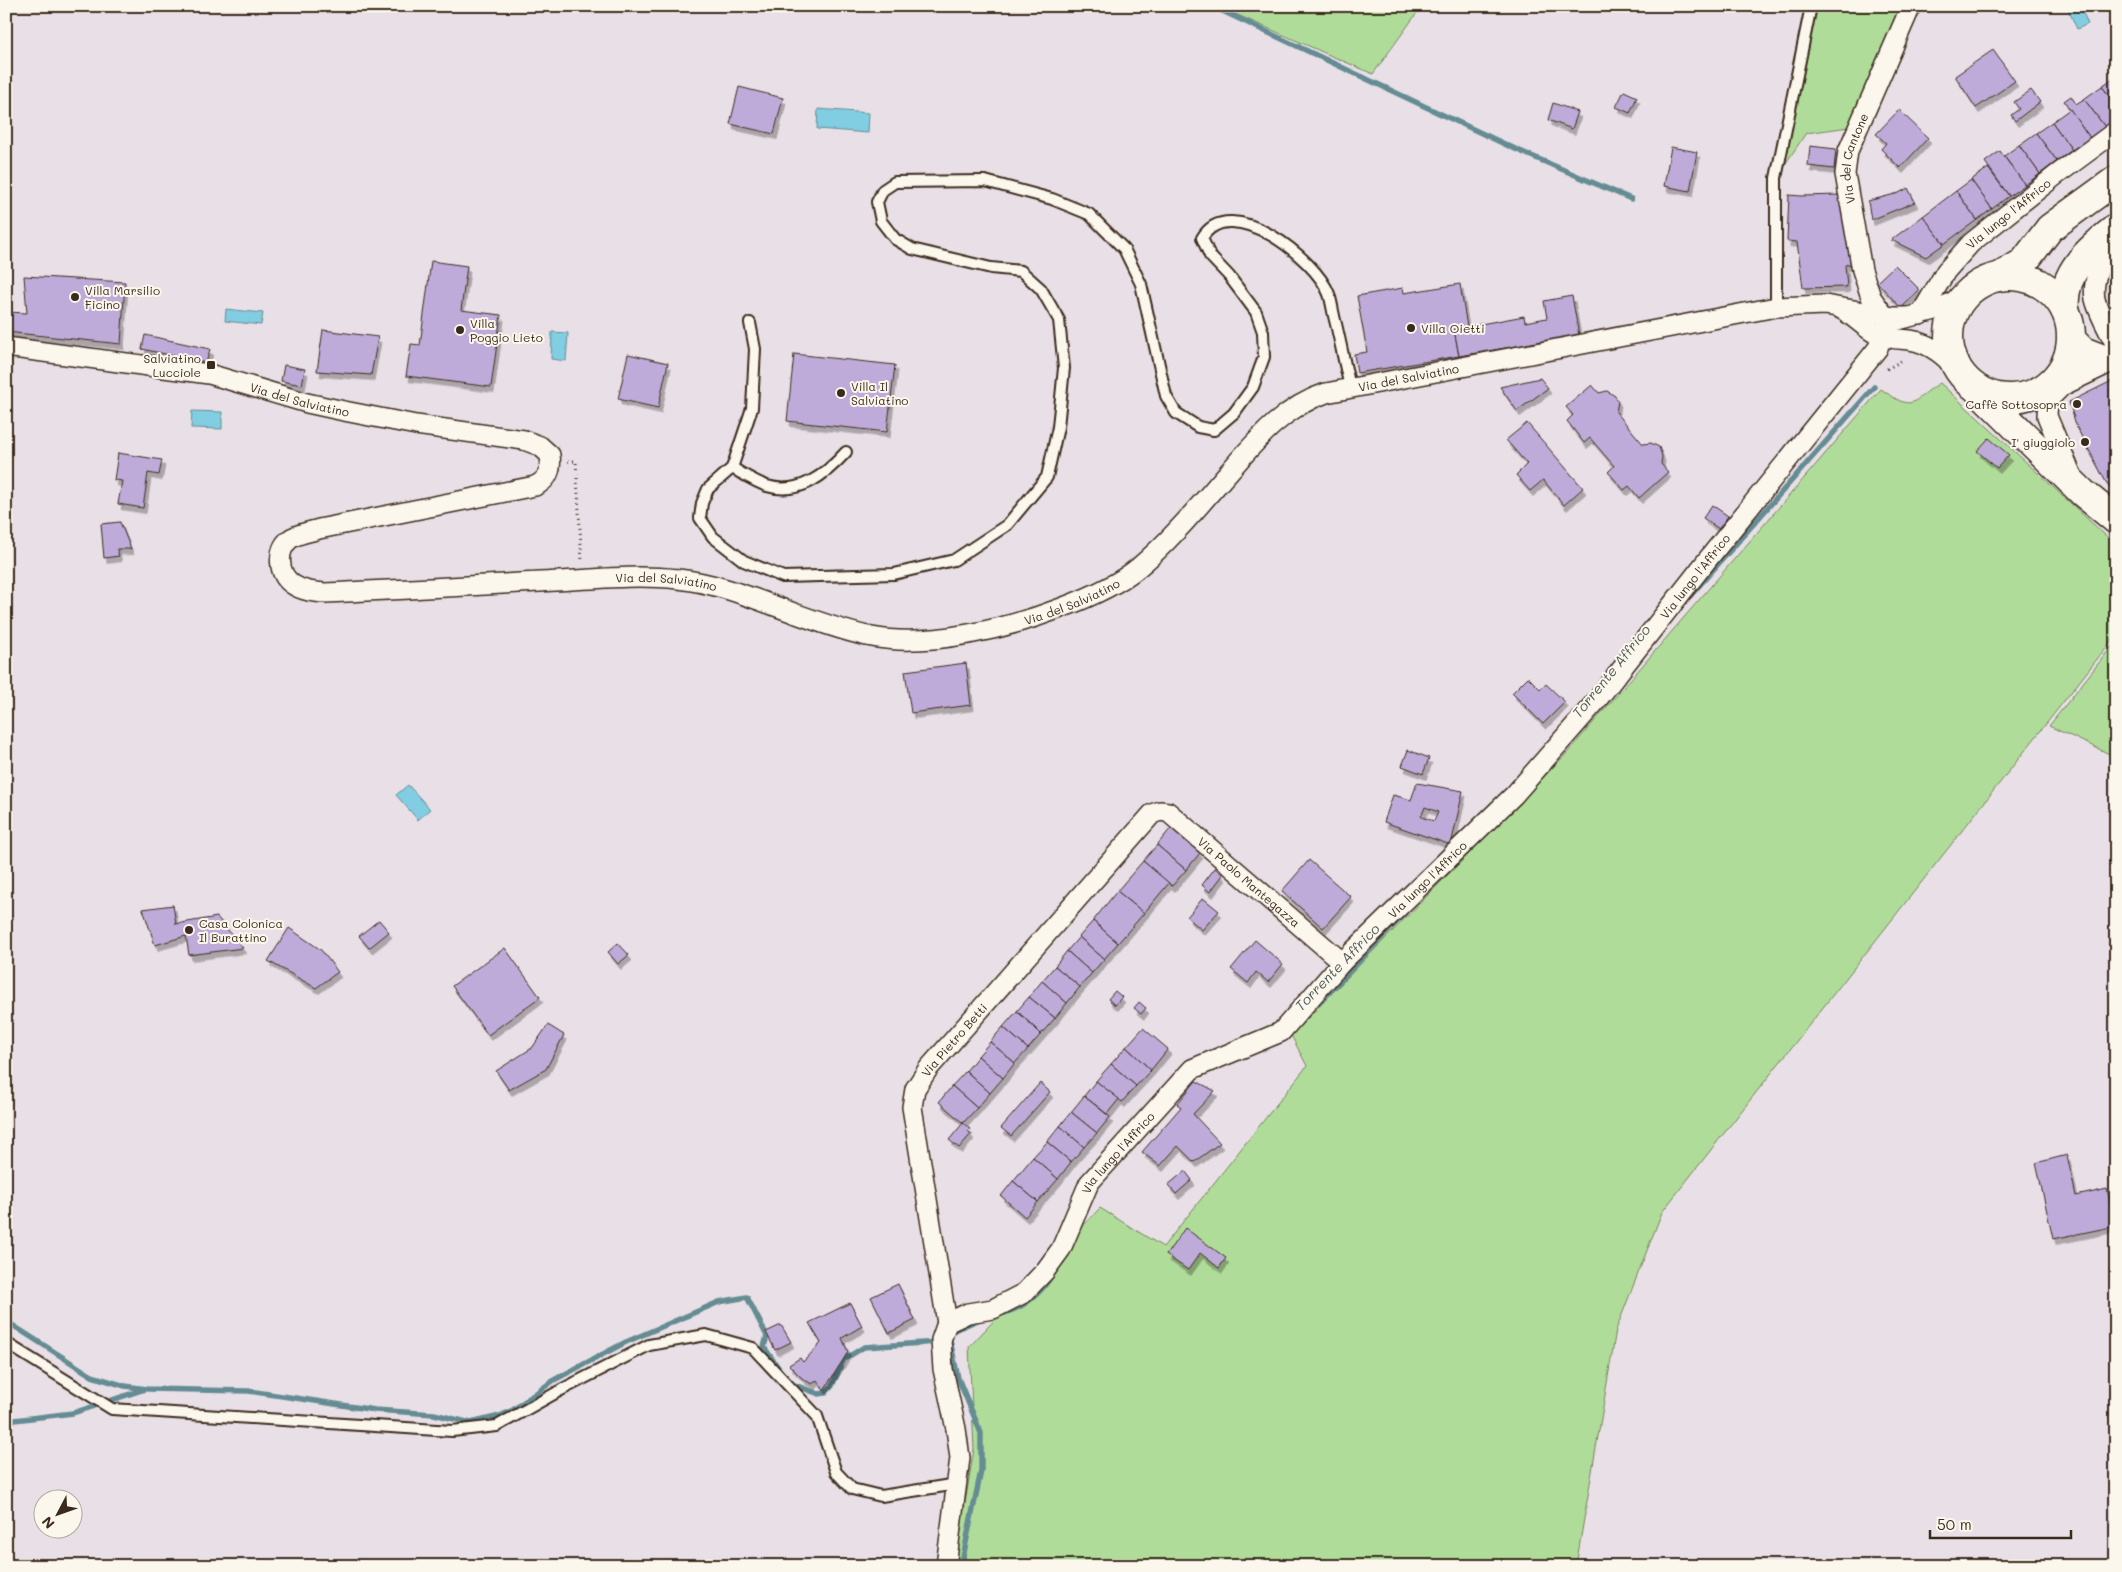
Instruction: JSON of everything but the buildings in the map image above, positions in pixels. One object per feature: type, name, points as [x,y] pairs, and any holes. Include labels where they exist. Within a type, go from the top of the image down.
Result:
[{"type":"main road","name":"Via lungo l'Affrico","points":[[1969,381],[1953,358],[1949,342],[1950,325],[1956,309],[1966,295],[1981,284],[1999,277],[2024,262],[2050,228],[2116,180]]},
{"type":"main road","points":[[2034,446],[2028,435],[2025,418],[2028,402],[2043,394],[2064,366],[2071,344],[2064,294],[2066,284],[2077,264],[2116,230]]},
{"type":"main road","name":"Via lungo l'Affrico","points":[[1999,277],[2015,276],[2030,279],[2044,286],[2056,297],[2068,321]]},
{"type":"main road","points":[[1969,381],[1986,394],[2006,399],[2043,394]]},
{"type":"main road","points":[[1969,381],[2034,446],[2116,520]]},
{"type":"street","name":"Via del Cantone","points":[[1884,315],[1871,296],[1862,270],[1845,174],[1848,151],[1911,6]]},
{"type":"street","name":"Via lungo l'Affrico","points":[[1914,316],[1946,271],[1971,243],[2062,170],[2116,131]]},
{"type":"street","points":[[2112,354],[2095,294],[2096,282],[2103,260],[2116,230]]},
{"type":"street","name":"Via lungo l'Affrico","points":[[947,1323],[968,1313],[993,1309],[1024,1294],[1045,1271],[1061,1249],[1089,1183],[1192,1068],[1281,1032],[1342,962],[1514,795],[1598,700],[1708,559],[1878,348],[1883,331],[1891,322],[1939,309],[1966,295]]},
{"type":"street","name":"Via del Salviatino","points":[[6,347],[209,374],[307,403],[344,411],[416,425],[524,440],[540,446],[550,455],[550,470],[546,478],[535,486],[319,529],[292,538],[283,548],[281,564],[284,575],[289,582],[301,589],[325,593],[627,578],[678,579],[718,587],[839,628],[882,639],[911,640],[939,638],[1005,626],[1060,609],[1121,580],[1140,566],[1168,540],[1248,449],[1279,418],[1314,397],[1350,387],[1776,307],[1836,306],[1884,315],[1914,316]]},
{"type":"street","points":[[1836,306],[1882,336],[1922,343],[1950,361],[1969,381]]},
{"type":"street","points":[[2068,321],[2085,347],[2112,354]]},
{"type":"street","points":[[2064,366],[2073,360],[2088,355],[2112,354]]},
{"type":"street","points":[[2084,493],[2073,478],[2047,416],[2043,394],[2062,386],[2112,354]]},
{"type":"street","name":"Via Paolo Mantegazza","points":[[1152,814],[1160,811],[1168,812],[1342,962]]},
{"type":"street","name":"Via Pietro Betti","points":[[947,1323],[912,1107],[915,1089],[928,1069],[1152,814]]},
{"type":"street","points":[[946,1566],[960,1458],[956,1429],[943,1370],[942,1340],[947,1323]]},
{"type":"lane","points":[[1776,307],[1776,178],[1811,6]]},
{"type":"lane","points":[[750,323],[755,349],[752,408],[732,468],[708,489],[702,503],[700,518],[713,537],[744,561],[783,577],[894,574],[954,560],[1007,526],[1047,477],[1058,427],[1064,368],[1059,320],[1041,289],[1021,271],[991,268],[912,249],[895,239],[881,221],[878,202],[883,190],[895,182],[985,181],[1052,199],[1089,214],[1124,249],[1141,284],[1166,396],[1176,413],[1198,427],[1214,430],[1234,413],[1253,387],[1264,357],[1264,332],[1256,312],[1210,256],[1202,238],[1207,230],[1227,221],[1242,223],[1268,232],[1310,264],[1329,292],[1350,387]]},
{"type":"lane","points":[[732,468],[768,486],[786,488],[803,486],[822,475],[846,452]]},
{"type":"lane","points":[[6,1343],[112,1409],[452,1431],[497,1426],[561,1390],[649,1345],[706,1335],[753,1348],[817,1416],[836,1472],[852,1489],[881,1496],[957,1484]]},
{"type":"path","points":[[576,461],[582,580]]},
{"type":"green space","points":[[1217,6],[1422,6],[1373,74]]},
{"type":"green space","points":[[1807,6],[1904,6],[1849,127],[1806,133],[1776,178]]},
{"type":"green space","points":[[1940,383],[2116,545],[2116,635],[1662,1212],[1616,1330],[1576,1566],[1390,1566],[1385,1563],[1383,1566],[957,1566],[956,1558],[974,1449],[969,1347],[1100,1208],[1163,1247],[1307,1066],[1291,1035],[1567,753],[1881,389],[1892,397],[1907,403],[1917,399]]},
{"type":"green space","points":[[2116,641],[2116,757],[2049,726]]},
{"type":"water","points":[[2073,6],[2080,6],[2088,24],[2077,29],[2068,9]]},
{"type":"water","points":[[818,109],[869,113],[868,133],[817,129]]},
{"type":"water","points":[[226,309],[263,313],[261,325],[225,321]]},
{"type":"water","points":[[552,332],[568,333],[566,361],[551,359]]},
{"type":"water","points":[[192,411],[222,412],[222,429],[191,428]]},
{"type":"water","points":[[408,785],[430,809],[418,820],[396,795]]},
{"type":"waterway","points":[[1212,6],[1513,148],[1631,199]]},
{"type":"waterway","name":"Torrente Affrico","points":[[1690,596],[1874,387]]},
{"type":"waterway","name":"Torrente Affrico","points":[[1318,1004],[1405,913]]},
{"type":"waterway","name":"Torrente Affrico","points":[[1004,1313],[1018,1307],[1031,1298],[1043,1288],[1052,1275]]},
{"type":"waterway","points":[[6,1321],[92,1376],[125,1386],[147,1389],[249,1391],[375,1410],[434,1414],[471,1423],[500,1416],[513,1410],[554,1380],[626,1342],[719,1302],[747,1297],[767,1336],[764,1347],[782,1373]]},
{"type":"waterway","name":"Torrente Affrico","points":[[952,1331],[980,1319]]},
{"type":"waterway","name":"Torrente Affrico","points":[[950,1340],[958,1378],[981,1433],[981,1471],[963,1557],[965,1566]]},
{"type":"waterway","points":[[789,1380],[792,1384],[819,1394],[825,1393],[832,1386],[843,1360],[864,1347],[938,1342]]},
{"type":"waterway","points":[[6,1421],[73,1413],[142,1390]]},
{"type":"place","name":"Villa Marsilio Ficino","points":[[75,297]]},
{"type":"place","name":"Villa Oietti","points":[[1411,328]]},
{"type":"place","name":"Villa Poggio Lieto","points":[[460,330]]},
{"type":"place","name":"Salviatino Lucciole","points":[[211,365]]},
{"type":"place","name":"Villa Il Salviatino","points":[[841,393]]},
{"type":"place","name":"Caffè Sottosopra","points":[[2077,404]]},
{"type":"place","name":"I' giuggiolo","points":[[2085,442]]},
{"type":"place","name":"Casa Colonica Il Burattino","points":[[189,930]]}]
